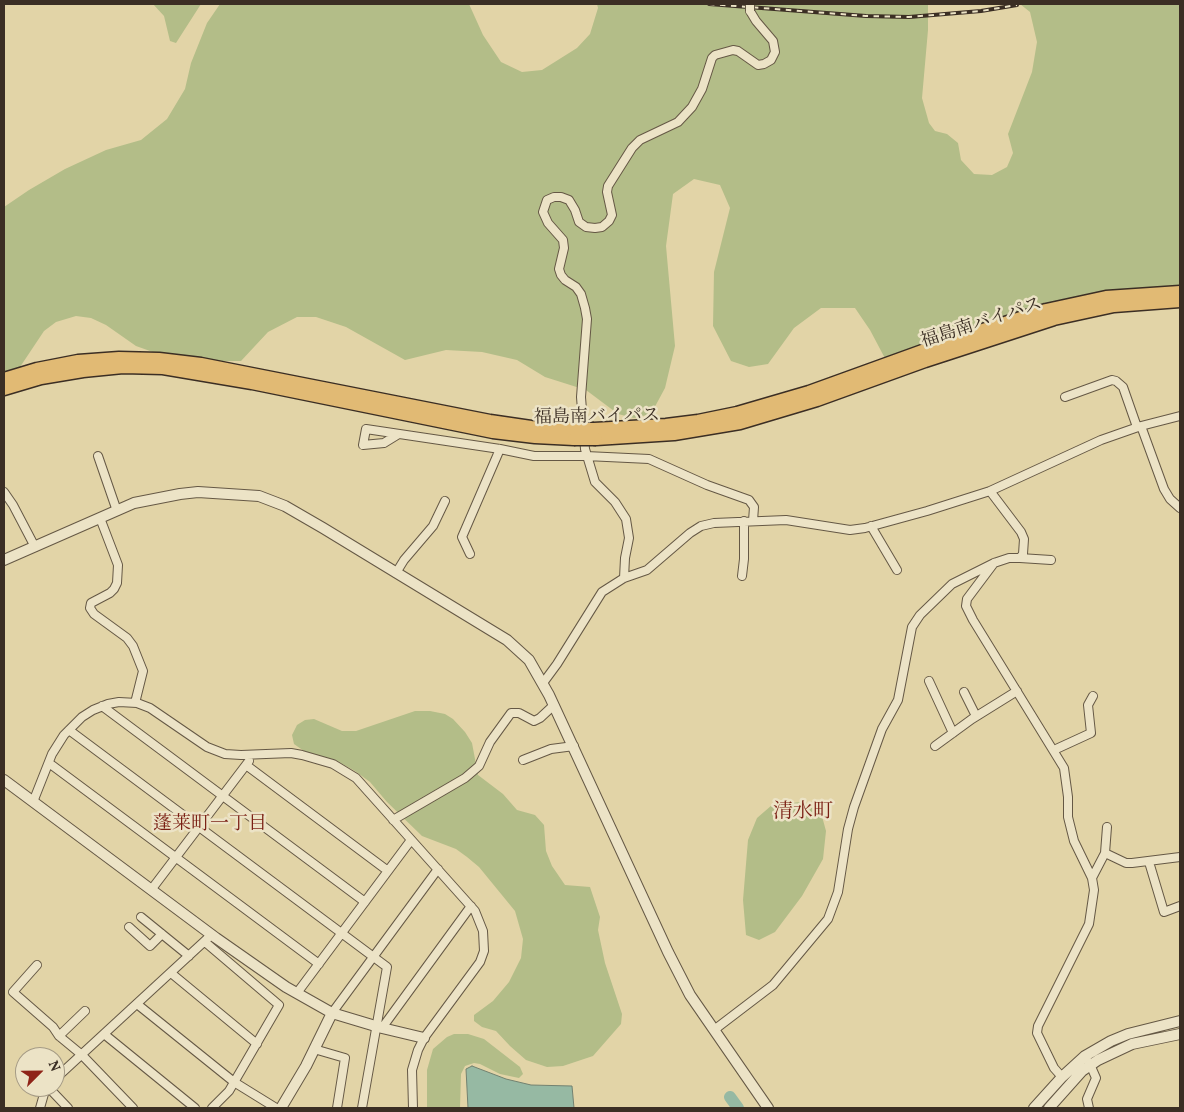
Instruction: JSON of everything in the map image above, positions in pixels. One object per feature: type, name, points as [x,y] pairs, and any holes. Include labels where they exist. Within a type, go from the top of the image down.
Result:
[{"type":"highway","name":"福島南バイパス","points":[[595,434],[698,421],[765,406],[964,336],[1046,310],[1106,297],[1180,292]]},
{"type":"highway","name":"福島南バイパス","points":[[4,389],[41,378],[82,371],[123,367],[163,368],[243,381],[493,432],[535,437],[573,434],[674,434],[740,423],[817,400],[925,361],[1054,319],[1114,306],[1180,301]]},
{"type":"highway","name":"福島南バイパス","points":[[4,378],[78,361],[119,358],[159,359],[201,364],[490,421],[573,434]]},
{"type":"street","points":[[624,578],[629,538],[626,519],[616,502],[595,482],[586,456],[581,397],[587,320],[581,294],[576,287],[565,280],[559,269],[564,248],[563,240],[545,218],[544,206],[547,200],[561,197],[569,200],[579,222],[586,227],[602,227],[609,221],[612,215],[607,192],[608,186],[632,148],[640,140],[678,122],[692,107],[702,89],[712,58],[715,55],[732,50],[738,51],[758,65],[772,60],[775,52],[773,41],[756,21],[750,8]]},
{"type":"street","points":[[1065,398],[1112,380],[1123,387],[1164,489],[1170,499],[1180,508]]},
{"type":"street","points":[[543,683],[557,664],[598,595],[624,578],[648,570],[690,533],[701,526],[714,523],[786,520],[842,530],[871,526],[990,491],[1101,440],[1180,416]]},
{"type":"street","points":[[397,435],[500,449],[541,457],[586,456],[650,459],[707,485],[750,500],[754,507],[749,521],[742,576]]},
{"type":"street","points":[[470,554],[464,546],[462,538],[500,449]]},
{"type":"street","points":[[98,456],[117,511]]},
{"type":"street","points":[[990,491],[1021,532],[1024,546],[1020,558]]},
{"type":"street","points":[[4,492],[35,546]]},
{"type":"street","points":[[4,560],[134,503],[180,494],[231,493],[259,496],[285,506],[507,640],[528,660],[543,683],[574,746],[668,952],[690,995],[768,1108]]},
{"type":"street","points":[[396,574],[404,560],[433,526],[445,501]]},
{"type":"street","points":[[100,518],[118,565],[117,583],[110,593],[92,602],[90,608],[94,614],[127,638],[133,646],[144,671],[135,703]]},
{"type":"street","points":[[871,526],[897,570]]},
{"type":"street","points":[[714,1030],[773,985],[828,919],[838,892],[848,829],[865,774],[882,729],[898,700],[912,627],[920,615],[952,584],[994,563],[1009,558],[1051,560]]},
{"type":"street","points":[[994,563],[967,599],[966,606],[1064,768],[1068,817],[1074,841],[1092,878],[1094,890],[1089,924],[1038,1026],[1037,1033],[1054,1068],[1062,1077]]},
{"type":"street","points":[[929,681],[953,733]]},
{"type":"street","points":[[935,746],[976,716],[1017,691]]},
{"type":"street","points":[[964,692],[976,716]]},
{"type":"street","points":[[1054,750],[1091,733],[1088,705],[1093,696]]},
{"type":"street","points":[[33,802],[52,754],[64,735],[89,712],[102,706],[119,702],[135,703],[150,708],[207,747],[225,754],[253,756],[291,753],[313,757],[333,764],[356,778],[471,906],[478,917],[483,931],[484,952],[480,962],[424,1038],[414,1061],[412,1070],[412,1108]]},
{"type":"street","points":[[393,820],[465,778],[479,766],[490,742],[511,713],[518,713],[534,721],[554,705]]},
{"type":"street","points":[[102,706],[365,902]]},
{"type":"street","points":[[69,730],[387,967],[380,1027],[362,1108]]},
{"type":"street","points":[[523,760],[551,749],[574,746]]},
{"type":"street","points":[[151,890],[253,756]]},
{"type":"street","points":[[49,763],[319,964]]},
{"type":"street","points":[[246,765],[388,871]]},
{"type":"street","points":[[4,780],[151,890],[208,938],[280,1005],[229,1091],[212,1108]]},
{"type":"street","points":[[1092,878],[1105,853],[1107,827]]},
{"type":"street","points":[[297,993],[411,840]]},
{"type":"street","points":[[1105,853],[1126,863],[1149,862],[1180,857]]},
{"type":"street","points":[[1149,862],[1164,912],[1180,906]]},
{"type":"street","points":[[281,1108],[332,1013],[438,869]]},
{"type":"street","points":[[380,1027],[471,906]]},
{"type":"street","points":[[141,917],[189,956]]},
{"type":"street","points":[[129,927],[150,946],[162,934]]},
{"type":"street","points":[[65,1070],[208,938]]},
{"type":"street","points":[[208,938],[332,1013],[424,1038]]},
{"type":"street","points":[[37,965],[13,992],[53,1027],[58,1036],[82,1054],[133,1108]]},
{"type":"street","points":[[171,973],[257,1044]]},
{"type":"street","points":[[137,1004],[234,1082],[276,1108]]},
{"type":"street","points":[[58,1036],[85,1011]]},
{"type":"street","points":[[1034,1108],[1062,1077],[1088,1060],[1111,1041],[1128,1034],[1180,1021]]},
{"type":"street","points":[[104,1034],[195,1108]]},
{"type":"street","points":[[1049,1108],[1082,1071],[1088,1060],[1132,1044],[1180,1034]]},
{"type":"street","points":[[314,1049],[346,1058],[336,1108]]},
{"type":"street","points":[[1088,1060],[1096,1078],[1087,1099],[1089,1108]]},
{"type":"street","points":[[40,1108],[48,1087],[68,1108]]},
{"type":"shaded area","points":[[153,4],[201,4],[176,43],[170,41],[164,16]]},
{"type":"shaded area","points":[[220,4],[469,4],[483,35],[501,62],[522,72],[542,70],[577,48],[590,34],[598,8],[597,4],[928,4],[928,30],[922,98],[929,123],[935,131],[947,134],[958,143],[961,160],[974,174],[992,175],[1007,167],[1013,153],[1008,134],[1032,72],[1037,42],[1030,12],[1020,4],[1180,4],[1180,293],[888,364],[870,330],[855,308],[821,308],[794,328],[768,364],[749,367],[731,361],[713,326],[714,272],[730,208],[720,185],[694,179],[673,194],[666,246],[675,346],[665,388],[651,414],[634,418],[618,414],[586,390],[545,377],[517,360],[482,352],[446,350],[405,360],[346,327],[316,317],[297,317],[268,332],[241,361],[178,361],[136,346],[106,325],[91,318],[76,316],[56,322],[44,331],[16,373],[4,380],[4,207],[65,169],[106,150],[141,140],[167,119],[185,89],[191,63],[207,23]]},
{"type":"shaded area","points":[[415,711],[445,714],[453,719],[472,743],[478,775],[503,794],[517,810],[535,815],[544,825],[546,851],[552,866],[565,885],[590,887],[600,917],[598,930],[605,963],[622,1014],[621,1024],[593,1056],[563,1066],[547,1067],[526,1060],[496,1031],[482,1027],[474,1021],[474,1015],[493,1001],[509,982],[521,958],[523,939],[515,911],[479,867],[456,849],[422,836],[387,802],[370,782],[337,761],[304,751],[294,744],[292,735],[297,725],[305,720],[314,719],[342,731],[356,731]]},
{"type":"shaded area","points":[[801,802],[820,809],[826,831],[823,859],[802,896],[775,932],[759,940],[746,935],[743,900],[748,840],[757,818],[772,805]]},
{"type":"shaded area","points":[[454,1034],[468,1034],[484,1039],[520,1067],[523,1074],[519,1078],[500,1074],[480,1064],[474,1063],[465,1066],[461,1074],[460,1108],[427,1108],[427,1070],[433,1049],[447,1037]]},
{"type":"shaded area","points":[[472,1066],[506,1079],[531,1085],[572,1086],[574,1108],[468,1108],[466,1069]]},
{"type":"waterway","points":[[730,1097],[738,1108]]},
{"type":"railway","points":[[709,4],[866,16],[909,17],[981,11],[1017,5]]},
{"type":"district","name":"清水町","points":[[803,813]]},
{"type":"district","name":"蓬莱町一丁目","points":[[210,826]]}]
